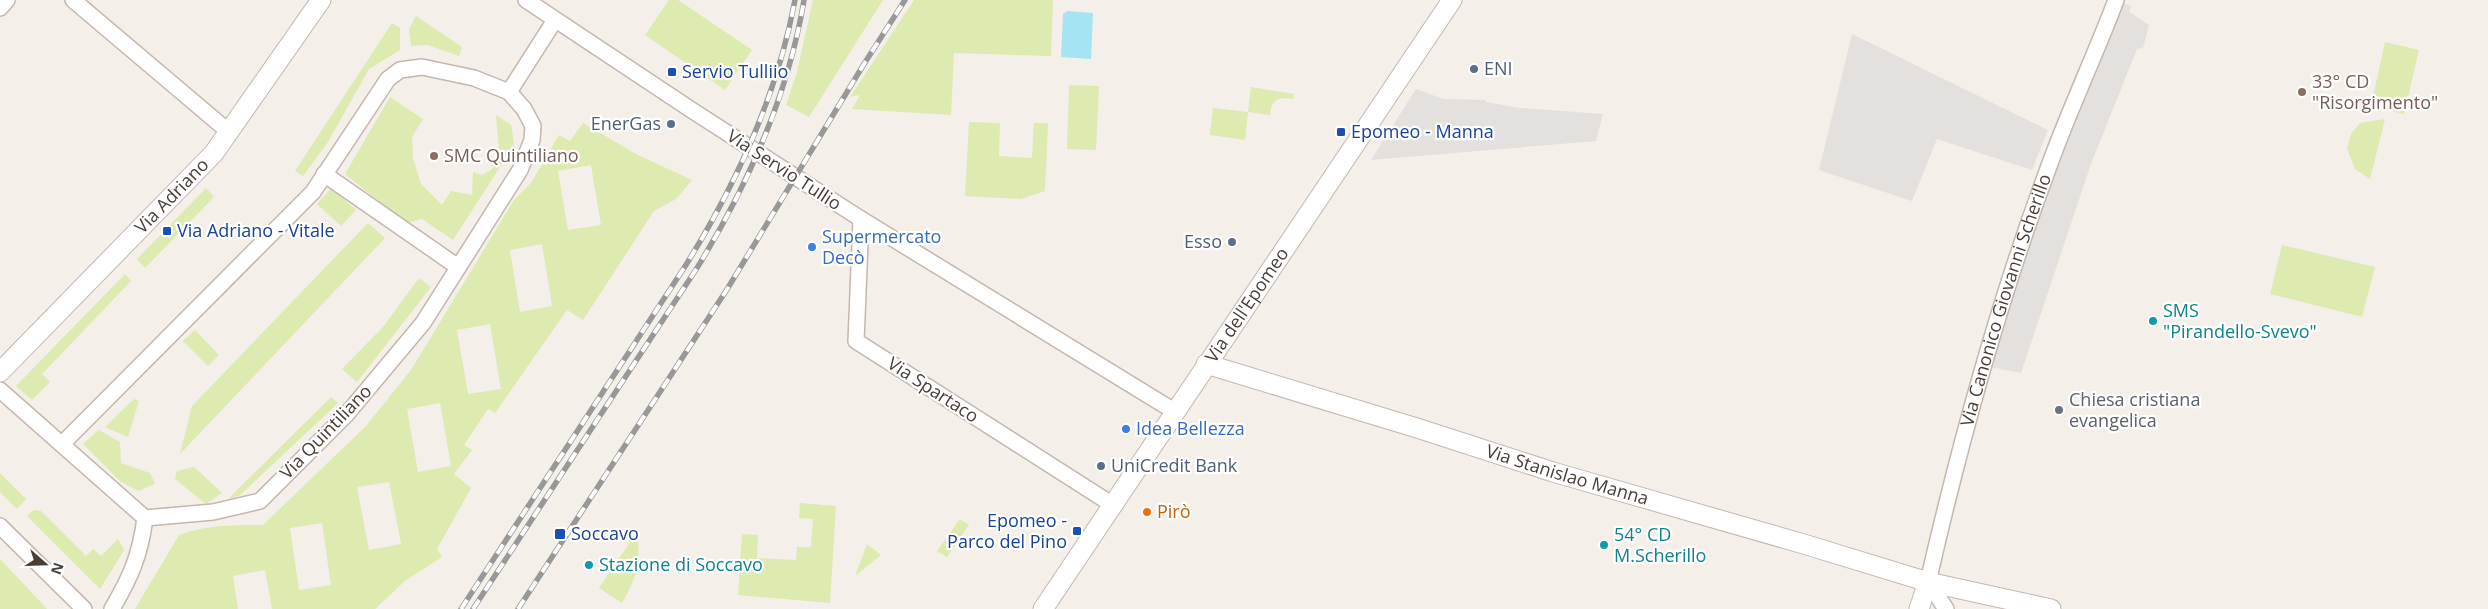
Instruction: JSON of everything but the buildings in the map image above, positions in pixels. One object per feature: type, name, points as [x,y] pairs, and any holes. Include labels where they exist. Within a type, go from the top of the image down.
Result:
[{"type":"street","points":[[0,8],[7,0]]},
{"type":"street","points":[[74,0],[230,132]]},
{"type":"street","name":"Via Adriano","points":[[0,372],[214,153],[321,0]]},
{"type":"street","name":"Via Servio Tullio","points":[[526,0],[692,111],[860,219],[1174,410]]},
{"type":"street","name":"Via dell'Epomeo","points":[[1043,609],[1168,425],[1174,410],[1452,0]]},
{"type":"street","name":"Via Canonico Giovanni Scherillo","points":[[1919,609],[1928,582],[1975,390],[2001,306],[2052,157],[2116,0]]},
{"type":"street","points":[[509,92],[556,20]]},
{"type":"street","name":"Via Quintiliano","points":[[62,444],[313,192],[374,97],[388,79],[400,70],[422,66],[474,78],[509,92],[524,109],[533,126],[532,140],[520,170],[423,323],[356,405],[260,501],[213,512],[145,518]]},
{"type":"street","points":[[324,174],[458,267]]},
{"type":"street","name":"Via Spartaco","points":[[860,219],[856,341],[1113,505]]},
{"type":"street","name":"Via Stanislao Manna","points":[[1206,364],[1553,472],[1928,582],[2051,609]]},
{"type":"street","points":[[0,390],[145,518],[141,548],[126,584],[112,609]]},
{"type":"street","points":[[0,526],[84,609]]},
{"type":"street","points":[[1928,582],[1946,609]]},
{"type":"green space","points":[[669,0],[678,0],[752,50],[725,90],[645,35]]},
{"type":"green space","points":[[813,0],[883,0],[809,117],[786,105],[797,72]]},
{"type":"green space","points":[[914,0],[1053,0],[1051,56],[954,53],[951,115],[852,109],[860,95],[850,97]]},
{"type":"green space","points":[[416,16],[462,47],[459,56],[428,45],[411,46],[409,29]]},
{"type":"green space","points":[[392,23],[400,28],[400,50],[369,69],[328,142],[303,176],[295,171]]},
{"type":"green space","points":[[2385,42],[2419,50],[2404,114],[2371,106]]},
{"type":"green space","points":[[1069,85],[1099,86],[1096,150],[1067,149]]},
{"type":"green space","points":[[1251,87],[1294,94],[1293,99],[1283,98],[1276,100],[1272,105],[1270,115],[1248,112]]},
{"type":"green space","points":[[390,97],[423,119],[412,137],[413,158],[421,184],[442,205],[451,191],[472,195],[473,172],[482,175],[491,170],[500,159],[496,115],[511,125],[514,143],[509,153],[453,240],[422,219],[406,223],[345,174]]},
{"type":"green space","points":[[1213,108],[1248,112],[1245,140],[1210,135]]},
{"type":"green space","points":[[2385,119],[2370,179],[2355,169],[2347,149],[2351,134],[2360,123]]},
{"type":"green space","points":[[969,122],[1000,123],[999,156],[1032,158],[1034,123],[1048,123],[1045,191],[1021,199],[965,196]]},
{"type":"green space","points":[[583,123],[636,154],[692,180],[676,199],[654,211],[583,320],[567,310],[495,413],[488,409],[464,445],[472,450],[454,474],[471,488],[437,549],[442,557],[406,580],[375,609],[272,609],[265,570],[233,576],[238,609],[135,609],[179,535],[210,527],[263,525],[366,426],[411,370],[514,200],[531,183],[559,135],[570,141]],"holes":[[[591,165],[601,225],[568,230],[558,171]],[[542,244],[552,306],[520,312],[510,250]],[[490,324],[501,389],[468,394],[457,330]],[[440,403],[451,466],[418,472],[407,409]],[[389,482],[401,544],[369,550],[357,487]],[[322,523],[331,585],[299,590],[290,528]]]},
{"type":"green space","points":[[206,188],[214,197],[145,268],[137,259]]},
{"type":"green space","points":[[331,188],[356,210],[341,226],[317,204]]},
{"type":"green space","points":[[368,223],[385,238],[180,454],[192,406]]},
{"type":"green space","points":[[2282,245],[2375,267],[2362,317],[2270,294]]},
{"type":"green space","points":[[125,274],[131,281],[42,374],[50,382],[32,400],[16,386]]},
{"type":"green space","points":[[419,278],[431,287],[357,382],[342,369],[383,327]]},
{"type":"green space","points":[[195,330],[219,355],[208,366],[183,341]]},
{"type":"green space","points":[[331,397],[338,403],[239,496],[228,499]]},
{"type":"green space","points":[[134,399],[139,401],[128,437],[105,427]]},
{"type":"green space","points":[[99,430],[120,442],[121,463],[150,473],[155,484],[139,491],[121,482],[83,444]]},
{"type":"green space","points":[[194,467],[222,493],[206,504],[175,479],[177,471]]},
{"type":"green space","points":[[0,473],[26,499],[17,509],[0,492]]},
{"type":"green space","points":[[800,503],[836,506],[830,603],[738,595],[742,534],[758,535],[757,558],[796,560],[797,547],[811,547],[813,519],[799,518]]},
{"type":"green space","points":[[34,510],[41,511],[86,556],[93,549],[101,556],[118,539],[124,550],[100,589],[27,516]]},
{"type":"green space","points":[[960,519],[969,525],[947,557],[937,551]]},
{"type":"green space","points":[[637,532],[637,569],[622,603],[599,588]]},
{"type":"green space","points":[[867,544],[881,555],[855,576]]},
{"type":"green space","points":[[0,559],[47,609],[0,609]]},
{"type":"shaded area","points":[[2123,3],[2131,6],[2129,12],[2149,25],[2143,48],[2137,49],[2091,164],[2021,373],[1990,367],[2020,272],[2062,155]]},
{"type":"shaded area","points":[[1852,34],[2048,130],[2032,170],[1937,139],[1912,201],[1819,170]]},
{"type":"shaded area","points":[[1416,89],[1443,99],[1486,100],[1486,102],[1520,108],[1603,114],[1596,141],[1371,160]]},
{"type":"water","points":[[1067,11],[1093,13],[1091,59],[1061,57],[1063,14]]},
{"type":"railway","points":[[461,609],[684,268],[721,205],[766,106],[787,36],[795,0]]},
{"type":"railway","points":[[473,609],[716,237],[749,172],[777,106],[797,36],[804,0]]},
{"type":"railway","points":[[518,609],[726,291],[905,0]]},
{"type":"place","name":"ENI","points":[[1474,69]]},
{"type":"place","name":"Servio Tulliio","points":[[672,72]]},
{"type":"place","name":"33° CD \"Risorgimento\"","points":[[2302,92]]},
{"type":"place","name":"EnerGas","points":[[671,124]]},
{"type":"place","name":"Epomeo - Manna","points":[[1341,132]]},
{"type":"place","name":"SMC Quintiliano","points":[[434,156]]},
{"type":"place","name":"Via Adriano - Vitale","points":[[167,231]]},
{"type":"place","name":"Esso","points":[[1232,242]]},
{"type":"place","name":"Supermercato Decò","points":[[812,247]]},
{"type":"place","name":"SMS \"Pirandello-Svevo\"","points":[[2153,321]]},
{"type":"place","name":"Chiesa cristiana evangelica","points":[[2059,410]]},
{"type":"place","name":"Idea Bellezza","points":[[1126,429]]},
{"type":"place","name":"UniCredit Bank","points":[[1101,466]]},
{"type":"place","name":"Pirò","points":[[1147,512]]},
{"type":"place","name":"Epomeo - Parco del Pino","points":[[1077,531]]},
{"type":"place","name":"Soccavo","points":[[560,534]]},
{"type":"place","name":"54° CD M.Scherillo","points":[[1604,545]]},
{"type":"place","name":"Stazione di Soccavo","points":[[589,565]]}]
